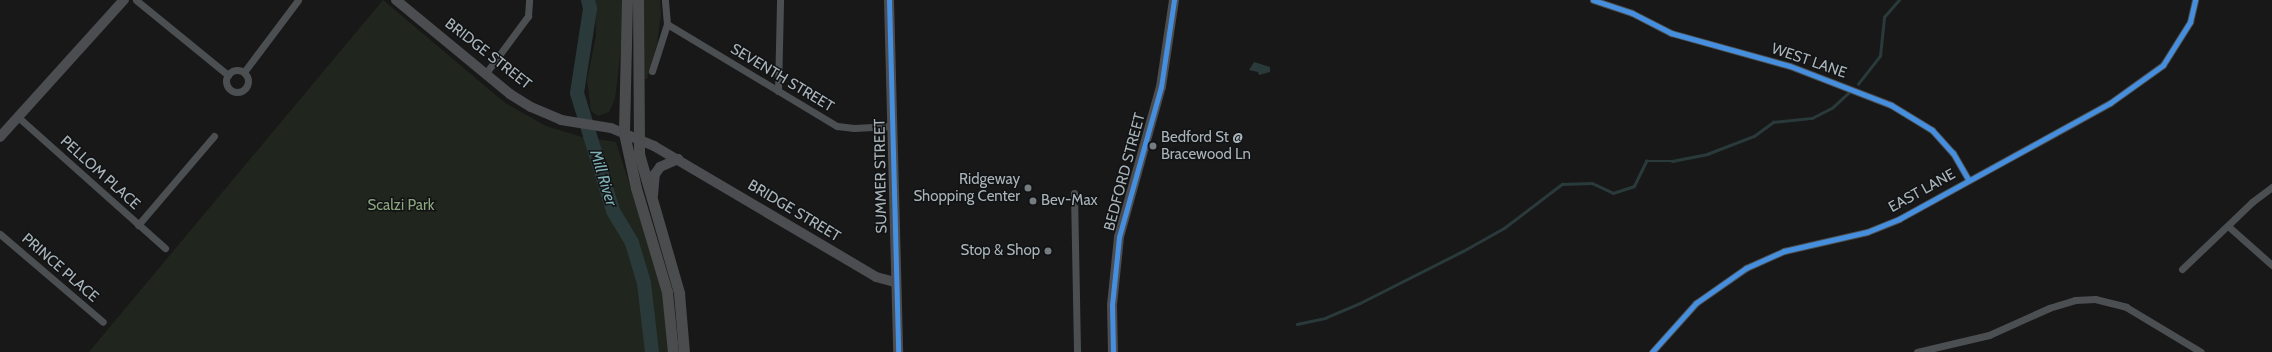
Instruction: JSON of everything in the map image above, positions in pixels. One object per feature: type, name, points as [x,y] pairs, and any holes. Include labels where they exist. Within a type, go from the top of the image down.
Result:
[{"type":"main road","points":[[0,137],[124,0]]},
{"type":"main road","name":"BRIDGE STREET","points":[[396,0],[521,100],[561,120],[598,124],[638,139],[678,159],[876,277],[895,282]]},
{"type":"main road","points":[[627,0],[624,133],[636,188],[667,292],[673,352]]},
{"type":"main road","points":[[638,0],[638,139],[642,170],[655,209],[679,293],[684,352]]},
{"type":"main road","name":"SUMMER STREET","points":[[889,0],[895,282],[898,352]]},
{"type":"main road","name":"BEDFORD STREET","points":[[1113,352],[1112,305],[1119,237],[1160,87],[1174,0]]},
{"type":"main road","points":[[655,209],[652,184],[655,174],[660,167],[678,159]]},
{"type":"street","points":[[136,0],[228,75]]},
{"type":"street","points":[[244,72],[298,0]]},
{"type":"street","points":[[486,73],[528,16],[529,0]]},
{"type":"street","points":[[652,71],[666,24],[665,0]]},
{"type":"street","points":[[778,91],[780,0]]},
{"type":"street","name":"WEST LANE","points":[[1593,0],[1632,13],[1671,33],[1790,66],[1891,104],[1936,134],[1953,153],[1968,179]]},
{"type":"street","name":"EAST LANE","points":[[1652,352],[1696,303],[1740,271],[1784,251],[1872,230],[1903,216],[1968,179],[2110,103],[2163,65],[2190,22],[2195,0]]},
{"type":"street","name":"SEVENTH STREET","points":[[666,24],[837,126],[854,128],[892,126]]},
{"type":"street","points":[[235,70],[244,72],[248,82],[241,91],[230,88],[227,82],[228,75],[235,70]]},
{"type":"street","name":"PELLOM PLACE","points":[[18,117],[165,248]]},
{"type":"street","points":[[138,225],[214,136]]},
{"type":"street","points":[[2182,269],[2252,202],[2272,187]]},
{"type":"street","points":[[1074,193],[1077,352]]},
{"type":"street","points":[[2228,226],[2272,266]]},
{"type":"street","name":"PRINCE PLACE","points":[[0,234],[103,322]]},
{"type":"street","points":[[1917,352],[1989,335],[2049,308],[2075,300],[2095,299],[2126,307],[2201,352]]},
{"type":"green space","name":"Scalzi Park","points":[[383,0],[505,103],[546,126],[582,137],[616,142],[663,289],[670,352],[89,352]]},
{"type":"green space","points":[[595,0],[622,0],[622,37],[615,99],[609,112],[598,116],[591,111],[587,80],[596,36]]},
{"type":"green space","points":[[644,0],[660,0],[661,14],[657,44],[647,79],[643,79]]},
{"type":"shaded area","points":[[1254,62],[1270,67],[1270,72],[1259,75],[1258,72],[1249,70]]},
{"type":"waterway","name":"Mill River","points":[[588,0],[590,9],[577,93],[613,211],[632,243],[644,283],[652,352]]},
{"type":"waterway","points":[[1858,84],[1880,56],[1884,17],[1899,0]]},
{"type":"waterway","points":[[1297,324],[1325,318],[1360,303],[1463,251],[1504,228],[1562,184],[1592,183],[1613,193],[1634,186],[1646,161],[1672,161],[1707,154],[1754,136],[1773,122],[1812,118],[1832,108],[1848,93]]},
{"type":"cycle path","points":[[889,0],[898,352]]},
{"type":"cycle path","points":[[1113,352],[1112,305],[1119,237],[1161,87],[1174,0]]},
{"type":"cycle path","points":[[1593,0],[1632,13],[1671,33],[1790,66],[1891,105],[1932,130],[1953,153],[1968,179]]},
{"type":"cycle path","points":[[1652,352],[1696,303],[1746,268],[1784,251],[1867,232],[1899,219],[2110,103],[2163,65],[2190,22],[2195,0]]},
{"type":"place","name":"Bedford St @ Bracewood Ln","points":[[1153,146]]},
{"type":"place","name":"Ridgeway Shopping Center","points":[[1028,188]]},
{"type":"place","name":"Bev-Max","points":[[1033,201]]},
{"type":"place","name":"Stop & Shop","points":[[1048,251]]}]
